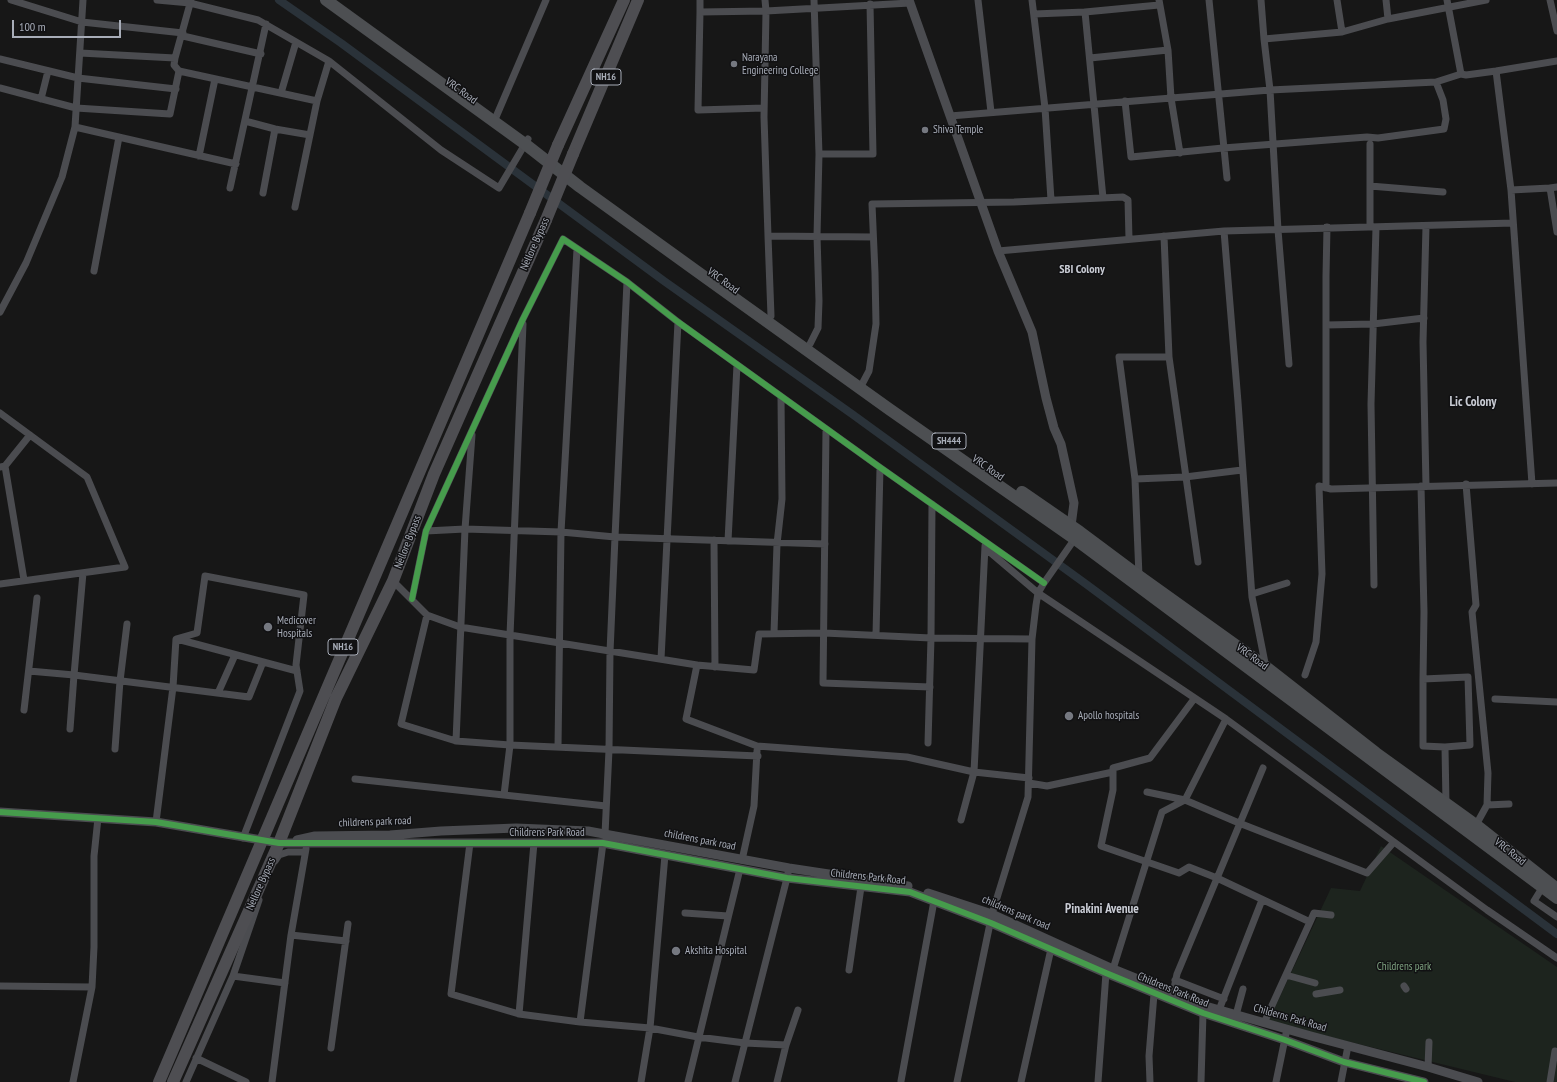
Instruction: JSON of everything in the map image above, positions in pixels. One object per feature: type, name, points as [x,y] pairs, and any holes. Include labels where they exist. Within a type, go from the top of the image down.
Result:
[{"type":"highway","name":"Nellore Bypass","points":[[159,1082],[558,145],[624,0]]},
{"type":"highway","name":"Nellore Bypass","points":[[173,1082],[279,843],[336,698],[393,581],[434,474],[546,220],[638,0]]},
{"type":"main road","name":"SH444","points":[[326,0],[527,141],[586,192],[862,385]]},
{"type":"main road","name":"VRC Road","points":[[335,0],[527,141],[810,344],[862,385],[1139,576],[1263,672],[1476,825],[1557,889]]},
{"type":"main road","name":"SH444","points":[[1075,532],[1263,672],[1542,888],[1557,898]]},
{"type":"street","points":[[11,0],[30,2],[82,22],[183,34],[261,54]]},
{"type":"street","points":[[0,312],[26,263],[62,177],[75,127],[83,0]]},
{"type":"street","points":[[157,0],[191,2],[258,20],[266,24],[329,61],[441,150],[499,188],[527,141]]},
{"type":"street","points":[[496,117],[546,0]]},
{"type":"street","points":[[700,0],[698,110],[764,108]]},
{"type":"street","points":[[765,0],[764,108],[771,316]]},
{"type":"street","points":[[978,0],[991,112]]},
{"type":"street","points":[[1032,0],[1045,108],[1051,200]]},
{"type":"street","points":[[1209,0],[1227,178]]},
{"type":"street","points":[[1261,0],[1270,90],[1278,230],[1289,364]]},
{"type":"street","points":[[1337,0],[1342,32]]},
{"type":"street","points":[[1386,0],[1388,19]]},
{"type":"street","points":[[1264,40],[1342,32],[1449,4],[1486,0]]},
{"type":"street","points":[[1550,0],[1557,31]]},
{"type":"street","points":[[700,12],[766,11],[814,4],[870,4],[909,1],[998,251],[1032,332],[1046,398],[1054,428],[1061,444],[1074,503],[1075,532],[1066,551],[1038,593],[1032,639],[1028,797],[992,919],[957,1082]]},
{"type":"street","points":[[0,88],[76,108],[170,114],[176,89],[178,71],[174,65],[175,58],[191,2]]},
{"type":"street","points":[[1034,14],[1085,12],[1159,2],[1168,50],[1171,98],[1180,153]]},
{"type":"street","points":[[810,344],[818,328],[819,301],[819,154],[814,4]]},
{"type":"street","points":[[819,154],[873,154],[870,4]]},
{"type":"street","points":[[1449,4],[1461,74]]},
{"type":"street","points":[[1085,12],[1103,198]]},
{"type":"street","points":[[230,188],[252,87],[261,54],[266,24]]},
{"type":"street","points":[[281,93],[296,42]]},
{"type":"street","points":[[1090,58],[1168,50]]},
{"type":"street","points":[[80,52],[175,58]]},
{"type":"street","points":[[0,59],[78,78],[176,89]]},
{"type":"street","points":[[295,207],[317,101],[329,61]]},
{"type":"street","points":[[950,116],[1270,90],[1436,82],[1461,74],[1466,76],[1557,61]]},
{"type":"street","points":[[41,99],[48,70]]},
{"type":"street","points":[[178,71],[317,101]]},
{"type":"street","points":[[1496,71],[1511,190],[1532,484]]},
{"type":"street","points":[[199,156],[215,79]]},
{"type":"street","points":[[1125,101],[1131,157],[1273,144],[1367,137],[1378,138],[1444,129],[1446,120],[1443,100],[1436,82]]},
{"type":"street","points":[[245,121],[275,129],[310,135]]},
{"type":"street","points":[[75,127],[236,164]]},
{"type":"street","points":[[264,193],[275,129]]},
{"type":"street","points":[[94,271],[119,137]]},
{"type":"street","points":[[1370,144],[1370,186],[1373,227],[1371,404],[1374,585]]},
{"type":"street","points":[[1370,186],[1443,192]]},
{"type":"street","points":[[1511,190],[1554,188],[1557,232]]},
{"type":"street","points":[[862,385],[869,371],[876,324],[872,204],[981,203],[1123,196],[1128,200],[1129,239]]},
{"type":"street","points":[[998,251],[1224,231],[1327,227],[1513,224]]},
{"type":"street","points":[[1423,680],[1468,677],[1470,746],[1423,746],[1423,680],[1424,612],[1423,486],[1426,226]]},
{"type":"street","points":[[1326,488],[1327,227]]},
{"type":"street","points":[[1224,231],[1238,394],[1242,470],[1252,594],[1263,672]]},
{"type":"street","points":[[768,236],[873,237]]},
{"type":"street","points":[[1164,236],[1169,356],[1198,562]]},
{"type":"street","points":[[412,599],[426,531],[523,319],[563,239],[627,282],[678,322],[932,504],[985,544],[1044,583]]},
{"type":"street","points":[[558,747],[561,532],[577,249]]},
{"type":"street","points":[[580,1022],[604,839],[609,750],[610,652],[627,282]]},
{"type":"street","points":[[1326,325],[1373,324],[1424,318]]},
{"type":"street","points":[[504,795],[510,745],[510,635],[523,319]]},
{"type":"street","points":[[661,659],[678,322]]},
{"type":"street","points":[[1139,576],[1135,479],[1119,357],[1169,356]]},
{"type":"street","points":[[728,541],[737,365]]},
{"type":"street","points":[[774,633],[777,544],[782,499],[781,397]]},
{"type":"street","points":[[0,413],[87,477],[125,566],[0,584]]},
{"type":"street","points":[[826,429],[823,683],[930,687]]},
{"type":"street","points":[[456,741],[460,626],[472,430]]},
{"type":"street","points":[[24,580],[3,467],[30,435]]},
{"type":"street","points":[[876,635],[880,468]]},
{"type":"street","points":[[1135,479],[1185,477],[1242,470]]},
{"type":"street","points":[[1305,676],[1316,642],[1322,574],[1319,486],[1326,488],[1373,488],[1466,484],[1557,483]]},
{"type":"street","points":[[1466,484],[1476,605],[1472,612],[1488,773],[1487,805],[1476,825]]},
{"type":"street","points":[[928,743],[931,638],[932,504]]},
{"type":"street","points":[[426,531],[465,529],[561,532],[615,538],[667,538],[777,544],[825,544]]},
{"type":"street","points":[[714,540],[715,667]]},
{"type":"street","points":[[985,544],[1038,593],[1194,699],[1226,719],[1487,910],[1557,958]]},
{"type":"street","points":[[961,820],[974,772],[985,544]]},
{"type":"street","points":[[70,729],[84,573]]},
{"type":"street","points":[[176,639],[197,633],[205,576],[304,595],[296,665],[300,691],[243,838]]},
{"type":"street","points":[[393,581],[427,615],[460,626],[610,652],[715,667],[754,670],[759,634],[824,633],[931,638],[1032,639]]},
{"type":"street","points":[[1252,594],[1287,584]]},
{"type":"street","points":[[24,710],[37,598]]},
{"type":"street","points":[[427,615],[401,724],[456,741],[609,750],[758,756]]},
{"type":"street","points":[[115,749],[120,681],[127,624]]},
{"type":"street","points":[[176,639],[297,672]]},
{"type":"street","points":[[156,822],[173,687],[176,639]]},
{"type":"street","points":[[218,693],[234,655]]},
{"type":"street","points":[[29,671],[74,675],[249,697],[263,662]]},
{"type":"street","points":[[697,665],[686,719],[757,746],[907,757],[974,772],[1029,781],[1047,786],[1113,772]]},
{"type":"street","points":[[1194,699],[1150,758],[1113,768],[1114,790],[1101,846],[1179,873],[1189,868],[1217,878],[1310,922]]},
{"type":"street","points":[[1495,699],[1557,702]]},
{"type":"street","points":[[1098,1082],[1110,971],[1147,862],[1162,812],[1185,800],[1226,719]]},
{"type":"street","points":[[742,860],[754,806],[758,756],[757,746]]},
{"type":"street","points":[[1445,747],[1446,804]]},
{"type":"street","points":[[1173,993],[1175,980],[1263,768]]},
{"type":"street","points":[[355,778],[606,806]]},
{"type":"street","points":[[1147,792],[1185,800],[1239,823],[1367,873],[1394,842]]},
{"type":"street","points":[[1487,805],[1509,804]]},
{"type":"street","name":"childrens park road","points":[[1,812],[156,822],[262,841],[307,844],[441,830],[516,828],[588,831],[604,839],[908,886],[992,919],[1070,954],[1101,964]]},
{"type":"street","points":[[73,1082],[92,987],[94,947],[94,856],[98,818]]},
{"type":"street","name":"Childrens Park Road","points":[[307,844],[534,843],[604,839],[665,855],[787,878],[910,892],[934,902],[992,919],[1050,949],[1070,954],[1110,971],[1154,994],[1203,1013],[1285,1040],[1344,1062],[1424,1082]]},
{"type":"street","points":[[470,843],[451,994],[519,1014],[580,1022],[650,1028],[698,1037],[745,1043],[786,1045]]},
{"type":"street","points":[[519,1014],[534,843]]},
{"type":"street","points":[[272,1082],[291,935],[307,844]]},
{"type":"street","points":[[186,1082],[233,976],[269,871],[279,855],[307,844]]},
{"type":"street","points":[[641,1082],[650,1028],[665,855]]},
{"type":"street","points":[[735,1082],[787,878],[788,868]]},
{"type":"street","points":[[688,1082],[740,869]]},
{"type":"street","points":[[849,970],[861,887]]},
{"type":"street","points":[[1542,888],[1534,901],[1557,917]]},
{"type":"street","points":[[1219,1010],[1262,900]]},
{"type":"street","points":[[901,1081],[934,902]]},
{"type":"street","points":[[685,913],[728,916]]},
{"type":"street","points":[[1264,1023],[1314,913],[1331,915]]},
{"type":"street","points":[[331,1048],[348,924]]},
{"type":"street","points":[[291,935],[346,941]]},
{"type":"street","points":[[1021,1082],[1050,949]]},
{"type":"street","name":"Childerns Park Road","points":[[1101,964],[1110,971],[1173,993],[1202,1005],[1348,1046],[1428,1066],[1478,1082]]},
{"type":"street","points":[[1286,975],[1315,983]]},
{"type":"street","points":[[233,976],[284,983]]},
{"type":"street","points":[[1175,980],[1224,999]]},
{"type":"street","points":[[0,986],[92,987]]},
{"type":"street","points":[[1236,1015],[1243,989]]},
{"type":"street","points":[[1316,994],[1340,990]]},
{"type":"street","points":[[1150,1082],[1149,1056],[1154,994]]},
{"type":"street","points":[[777,1082],[786,1045],[798,1010]]},
{"type":"street","points":[[1201,1082],[1203,1013]]},
{"type":"street","points":[[1276,1082],[1288,1029]]},
{"type":"street","points":[[1428,1066],[1429,1042]]},
{"type":"street","points":[[1344,1082],[1344,1062],[1348,1046]]},
{"type":"street","points":[[1550,1082],[1555,1051]]},
{"type":"street","points":[[196,1058],[246,1082]]},
{"type":"green space","name":"Childrens park","points":[[1381,846],[1557,967],[1557,1082],[1515,1082],[1268,1022],[1331,888],[1360,891]]},
{"type":"waterway","points":[[279,0],[341,43],[664,281],[852,414],[1086,584],[1557,934]]},
{"type":"cycle path","points":[[412,599],[426,531],[523,319],[563,239],[627,282],[678,322],[1044,583]]},
{"type":"cycle path","points":[[0,812],[156,822],[279,843],[603,843],[787,878],[910,892],[991,923],[1203,1013],[1285,1040],[1344,1062],[1424,1082]]},
{"type":"place","name":"Narayana Engineering College","points":[[734,64]]},
{"type":"place","name":"Shiva Temple","points":[[925,130]]},
{"type":"place","name":"Medicover Hospitals","points":[[268,627]]},
{"type":"place","name":"Apollo hospitals","points":[[1069,716]]},
{"type":"place","name":"Akshita Hospital","points":[[676,951]]},
{"type":"district","name":"SBI Colony","points":[[1082,270]]},
{"type":"district","name":"Lic Colony","points":[[1473,402]]},
{"type":"district","name":"Pinakini Avenue","points":[[1102,909]]}]
